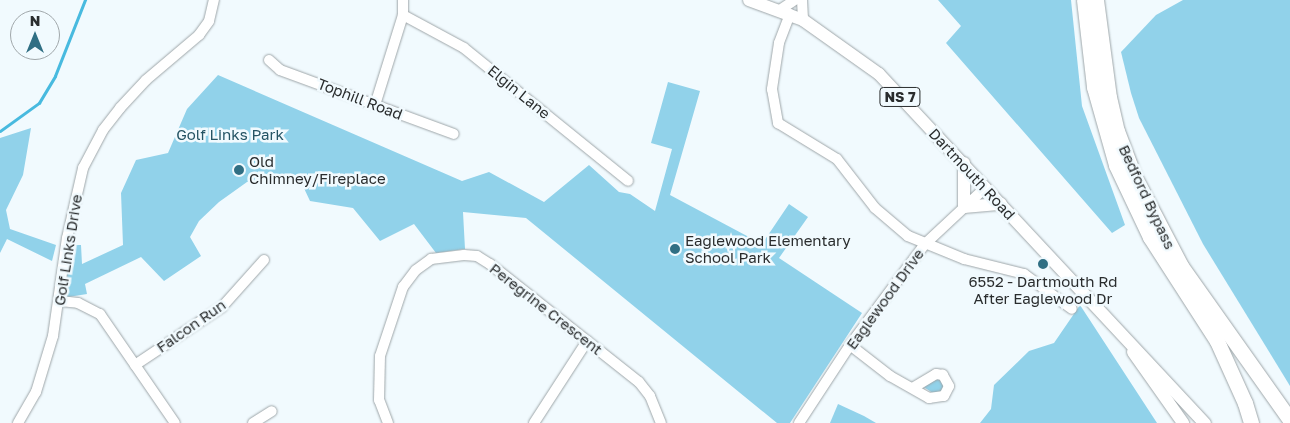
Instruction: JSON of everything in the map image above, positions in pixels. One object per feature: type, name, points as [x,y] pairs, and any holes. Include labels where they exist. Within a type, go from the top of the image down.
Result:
[{"type":"highway","name":"Bedford Bypass","points":[[1084,0],[1094,88],[1116,165],[1150,237],[1217,341],[1245,403],[1251,423]]},
{"type":"highway","name":"Bedford Bypass","points":[[1096,0],[1108,97],[1117,131],[1137,184],[1181,266],[1290,420]]},
{"type":"main road","name":"Dartmouth Road","points":[[749,0],[803,20],[879,74],[1205,423]]},
{"type":"main road","points":[[964,163],[964,206],[1001,204]]},
{"type":"main road","name":"Dartmouth Road","points":[[1127,341],[1142,369],[1183,423]]},
{"type":"street","name":"Golf Links Drive","points":[[18,423],[39,384],[60,301],[67,238],[83,168],[103,130],[120,108],[146,80],[199,35],[209,21],[214,0]]},
{"type":"street","points":[[375,105],[402,15],[403,0]]},
{"type":"street","points":[[795,0],[785,12],[772,89],[778,123],[837,159],[893,226],[925,244],[964,259],[1024,274],[1072,309]]},
{"type":"street","points":[[802,0],[803,20]]},
{"type":"street","name":"Elgin Lane","points":[[402,15],[464,48],[628,181]]},
{"type":"street","name":"Tophill Road","points":[[269,60],[280,70],[454,134]]},
{"type":"street","name":"Eaglewood Drive","points":[[799,423],[850,345],[925,244],[986,187]]},
{"type":"street","name":"Peregrine Crescent","points":[[388,423],[379,400],[380,356],[403,287],[416,270],[431,259],[442,256],[476,256],[639,382],[650,396],[661,423]]},
{"type":"street","name":"Falcon Run","points":[[135,365],[222,307],[264,260]]},
{"type":"street","points":[[60,301],[78,303],[100,314],[175,423]]},
{"type":"street","points":[[534,423],[587,341]]},
{"type":"street","points":[[850,345],[890,376],[906,386],[914,387]]},
{"type":"street","points":[[253,423],[272,411]]},
{"type":"green space","points":[[938,0],[1071,0],[1082,106],[1125,225],[1112,233],[946,43],[961,26]]},
{"type":"green space","points":[[1183,0],[1290,0],[1290,386],[1203,244],[1139,118],[1131,93],[1121,52],[1156,15]]},
{"type":"green space","name":"Golf Links Park","points":[[218,75],[462,181],[489,172],[544,202],[589,165],[619,192],[630,194],[655,211],[672,149],[651,143],[668,82],[700,91],[670,195],[762,244],[789,204],[808,217],[779,258],[862,313],[790,423],[777,423],[526,218],[463,212],[465,249],[436,253],[414,224],[380,241],[353,208],[310,201],[302,184],[279,179],[247,182],[219,202],[199,221],[190,237],[201,256],[164,281],[141,257],[85,284],[87,294],[62,298],[67,245],[81,245],[82,264],[123,245],[121,193],[136,160],[168,153],[187,109]]},
{"type":"green space","points":[[31,128],[23,175],[6,210],[10,229],[56,245],[52,261],[7,239],[0,253],[0,138]]},
{"type":"green space","points":[[1080,305],[1157,423],[980,423],[991,409],[994,385],[1029,351],[1054,343]]},
{"type":"green space","points":[[935,378],[941,378],[946,385],[942,393],[936,395],[922,386]]},
{"type":"green space","points":[[838,404],[864,416],[876,423],[830,423]]},
{"type":"waterway","points":[[0,131],[39,103],[55,76],[85,0]]},
{"type":"place","name":"Old Chimney/Fireplace","points":[[239,170]]},
{"type":"place","name":"Eaglewood Elementary School Park","points":[[675,249]]},
{"type":"place","name":"6552 - Dartmouth Rd After Eaglewood Dr","points":[[1043,264]]}]
